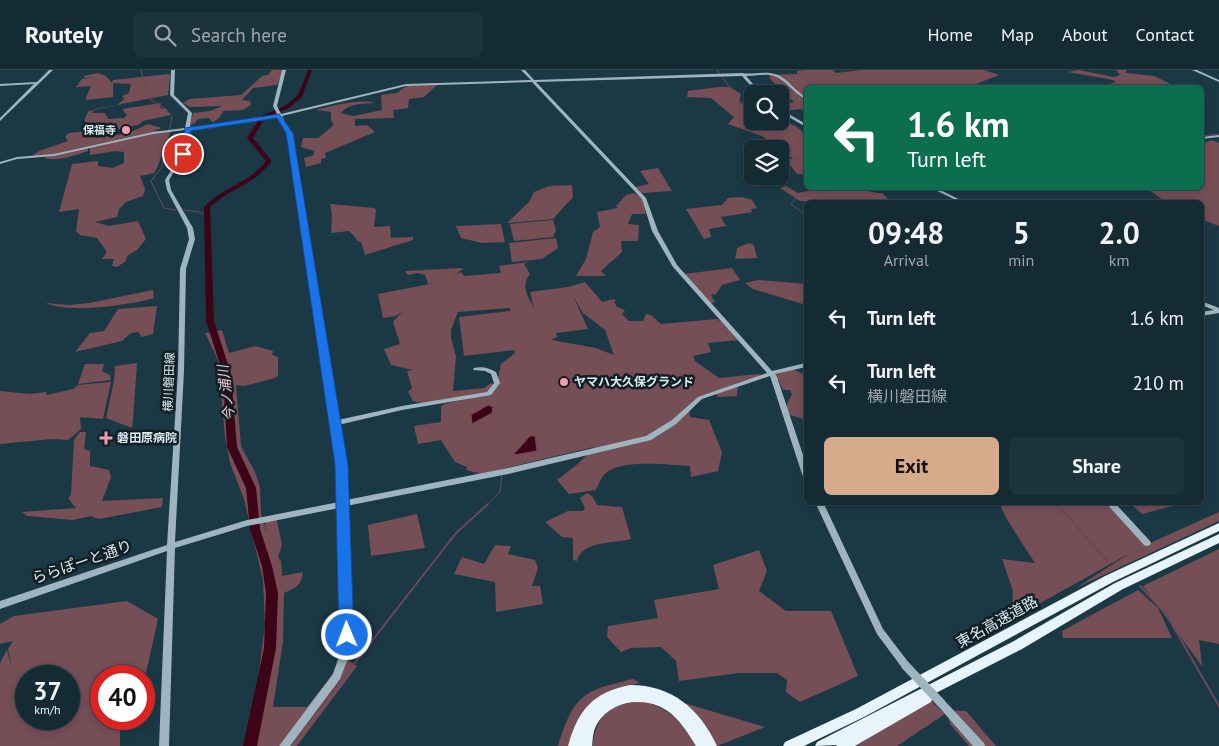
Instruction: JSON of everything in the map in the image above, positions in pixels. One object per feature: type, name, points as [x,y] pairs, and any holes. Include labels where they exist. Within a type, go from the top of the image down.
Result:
[{"type":"highway","name":"東名高速道路","points":[[790,746],[860,713],[1109,578],[1219,527]]},
{"type":"highway","points":[[843,746],[1119,586],[1219,538]]},
{"type":"highway","points":[[822,746],[1018,645]]},
{"type":"highway","points":[[575,746],[581,724],[589,712],[600,701],[613,694],[628,690],[646,690],[662,694],[676,702],[696,723],[710,746]]},
{"type":"highway","points":[[585,746],[588,726],[604,706],[630,696],[646,696],[672,707],[690,726],[703,746]]},
{"type":"street","points":[[0,120],[51,70]]},
{"type":"street","name":"横川磐田線","points":[[164,746],[181,371],[183,269],[192,239],[190,228],[169,190],[167,180],[183,154],[190,113],[172,94],[173,70]]},
{"type":"street","points":[[284,70],[275,104],[289,133],[292,148],[341,465],[347,622],[347,648],[344,661],[327,691],[284,746]]},
{"type":"street","points":[[523,70],[644,199],[655,231],[674,266],[772,373],[778,384],[804,468]]},
{"type":"street","points":[[740,70],[751,85]]},
{"type":"street","points":[[1194,70],[1219,81]]},
{"type":"street","points":[[0,163],[13,159],[49,156],[168,131],[259,120],[278,113],[399,86],[776,75],[804,97]]},
{"type":"street","points":[[0,85],[38,83]]},
{"type":"street","points":[[789,116],[804,125]]},
{"type":"street","points":[[1204,138],[1219,136]]},
{"type":"street","points":[[937,190],[959,200]]},
{"type":"street","points":[[1204,303],[1219,310]]},
{"type":"street","points":[[1204,313],[1219,310]]},
{"type":"street","name":"ららぽーと通り","points":[[0,604],[172,546],[247,523],[508,471],[648,438],[674,422],[700,398],[772,373],[804,365]]},
{"type":"street","points":[[335,423],[402,408],[488,394],[497,383],[494,373],[486,369],[476,369]]},
{"type":"street","points":[[820,505],[880,631],[906,666],[980,746]]},
{"type":"street","points":[[1112,505],[1148,544]]},
{"type":"shaded area","points":[[272,70],[284,70],[277,85],[253,88],[242,100],[250,101],[251,105],[243,110],[223,111],[219,118],[212,122],[209,118],[198,119],[190,125],[193,113],[210,111],[222,106],[190,107],[183,103],[189,99],[241,95],[262,76],[268,75]]},
{"type":"shaded area","points":[[806,70],[833,70],[836,73],[862,70],[984,70],[999,75],[976,84],[981,85],[804,85],[804,111],[801,109],[789,110],[789,103],[794,102],[789,97],[789,85],[776,85],[769,75],[797,74],[797,71]]},
{"type":"shaded area","points":[[1079,70],[1114,77],[1120,75],[1116,70],[1126,70],[1126,73],[1154,76],[1173,85],[1110,85],[1109,84],[1116,82],[1068,72]]},
{"type":"shaded area","points":[[98,73],[106,76],[112,83],[113,80],[169,74],[168,95],[117,105],[124,99],[122,96],[129,93],[131,84],[113,83],[113,97],[85,100],[91,86],[76,87],[82,79],[95,77],[85,78],[84,76]]},
{"type":"shaded area","points":[[439,83],[424,97],[409,99],[408,108],[393,110],[394,118],[355,119],[355,126],[367,125],[375,132],[325,153],[326,158],[321,159],[321,163],[306,167],[304,158],[314,155],[314,151],[301,147],[303,138],[318,138],[334,125],[331,120],[331,112],[316,110],[344,104],[369,102],[375,103],[348,107],[341,113],[353,116],[382,110],[381,95],[397,93],[408,85]]},
{"type":"shaded area","points":[[730,87],[741,94],[739,102],[744,105],[744,130],[728,124],[734,117],[711,98],[687,97],[688,91]]},
{"type":"shaded area","points":[[161,103],[160,108],[165,109],[171,115],[143,121],[138,125],[124,127],[113,132],[114,135],[127,134],[148,124],[162,128],[153,131],[171,131],[154,173],[140,176],[145,189],[143,196],[126,202],[119,209],[117,217],[95,222],[109,226],[138,221],[146,239],[137,250],[127,256],[126,261],[117,267],[112,266],[114,259],[102,259],[107,252],[97,238],[80,235],[76,231],[79,209],[59,212],[72,164],[98,161],[98,166],[113,168],[124,163],[124,152],[115,151],[90,155],[90,148],[111,143],[88,148],[88,151],[61,159],[45,158],[47,156],[29,158],[39,151],[68,141],[65,137],[69,133],[87,131],[91,126],[85,125],[85,118],[89,111],[94,110],[92,113],[105,113],[108,119],[124,118],[127,115],[122,109]]},
{"type":"shaded area","points":[[789,123],[804,133],[804,174],[797,174],[789,164],[789,160],[793,159],[789,156],[789,140],[767,140],[745,130],[789,130]]},
{"type":"shaded area","points":[[1212,140],[1219,143],[1219,226],[1204,220],[1204,200],[1163,200],[1149,190],[1204,190],[1204,143]]},
{"type":"shaded area","points":[[658,168],[672,191],[642,193],[636,187],[649,184],[640,171]]},
{"type":"shaded area","points":[[572,185],[573,197],[553,219],[507,223],[529,202],[534,192],[549,186]]},
{"type":"shaded area","points":[[786,186],[798,193],[814,190],[865,190],[882,193],[889,200],[800,201],[780,188]]},
{"type":"shaded area","points":[[634,193],[643,198],[646,214],[632,214],[628,224],[639,225],[638,241],[621,241],[622,252],[601,271],[606,276],[576,276],[586,259],[593,232],[600,227],[597,212],[618,208],[616,206],[626,195]]},
{"type":"shaded area","points":[[742,197],[752,200],[757,208],[751,209],[752,212],[721,217],[726,226],[709,229],[711,237],[704,239],[686,209],[722,205],[728,198]]},
{"type":"shaded area","points":[[330,204],[374,208],[376,210],[374,227],[390,226],[391,238],[413,237],[413,240],[365,255],[361,242],[357,241],[349,231],[331,233],[332,214]]},
{"type":"shaded area","points":[[553,220],[556,230],[553,237],[514,241],[510,224]]},
{"type":"shaded area","points":[[501,224],[505,242],[482,243],[461,238],[456,226]]},
{"type":"shaded area","points":[[556,238],[558,248],[542,259],[512,262],[509,243]]},
{"type":"shaded area","points":[[749,243],[754,245],[757,258],[735,259],[737,248]]},
{"type":"shaded area","points":[[530,262],[524,264],[530,274],[525,287],[534,309],[530,292],[568,287],[585,282],[602,302],[614,299],[617,307],[625,310],[622,314],[629,321],[643,321],[646,314],[651,315],[661,324],[717,319],[726,325],[739,340],[708,343],[711,352],[693,356],[695,361],[719,378],[758,374],[761,376],[738,383],[737,396],[718,397],[715,392],[699,399],[689,407],[690,417],[709,420],[722,452],[718,471],[691,477],[690,466],[631,465],[610,470],[603,476],[596,490],[569,494],[557,480],[579,463],[594,447],[481,474],[466,470],[467,467],[455,462],[441,440],[418,444],[414,426],[441,422],[441,407],[444,404],[483,395],[439,403],[413,401],[408,392],[412,388],[407,371],[413,370],[391,365],[384,349],[400,344],[393,322],[402,312],[396,316],[383,318],[378,294],[440,282],[428,284],[425,275],[418,273],[408,275],[406,271],[460,268],[464,269],[452,276],[461,272],[464,276],[501,273],[499,266]],"holes":[[[573,296],[583,313],[605,330],[614,355],[596,348],[551,340],[557,337],[556,333],[588,329]],[[510,308],[510,311],[459,317],[464,356],[514,350],[515,353],[501,364],[496,387],[491,383],[484,388],[453,391],[456,356],[451,338],[451,330],[458,312]]]},
{"type":"shaded area","points":[[732,268],[740,280],[722,285],[716,294],[711,295],[715,302],[711,303],[684,274]]},
{"type":"shaded area","points":[[758,280],[804,284],[804,304],[753,289],[745,283]]},
{"type":"shaded area","points":[[153,290],[154,298],[115,306],[68,308],[46,303],[69,305],[89,303]]},
{"type":"shaded area","points":[[157,306],[153,334],[142,337],[138,332],[131,333],[122,341],[75,352],[90,333],[104,331],[118,309]]},
{"type":"shaded area","points":[[222,330],[229,353],[255,346],[273,351],[272,355],[278,357],[278,375],[275,378],[244,386],[236,385],[241,446],[255,472],[260,487],[261,514],[267,533],[264,519],[276,516],[282,545],[278,557],[281,561],[282,576],[303,572],[297,586],[284,593],[283,641],[273,707],[307,707],[332,675],[343,649],[337,466],[323,340],[328,353],[342,437],[345,477],[351,603],[349,661],[357,666],[297,746],[245,746],[252,725],[265,625],[263,580],[244,499],[230,463],[225,437],[218,360],[205,333]]},
{"type":"shaded area","points":[[137,363],[132,428],[106,418],[114,381],[115,366]]},
{"type":"shaded area","points":[[85,364],[104,364],[102,371],[110,375],[111,380],[78,384]]},
{"type":"shaded area","points":[[793,369],[803,374],[804,419],[787,414],[787,404],[792,394],[790,390],[783,390],[779,381],[772,373]]},
{"type":"shaded area","points":[[111,382],[103,419],[80,417],[81,429],[68,440],[52,439],[0,444],[0,391],[30,394],[46,392],[47,395],[73,389],[78,385]]},
{"type":"shaded area","points":[[488,405],[493,407],[492,413],[472,424],[471,415]]},
{"type":"shaded area","points":[[80,432],[86,432],[84,449],[90,451],[90,466],[109,470],[111,477],[102,501],[163,498],[162,507],[99,519],[91,516],[73,520],[27,516],[22,512],[76,508],[68,498],[71,495],[74,440]]},
{"type":"shaded area","points":[[530,436],[535,436],[537,451],[513,455]]},
{"type":"shaded area","points":[[587,493],[592,496],[597,505],[622,507],[631,539],[592,546],[580,554],[577,561],[573,560],[573,538],[562,537],[545,522],[568,511],[583,511],[585,508],[580,498]]},
{"type":"shaded area","points":[[1000,505],[1111,505],[1148,544],[1219,512],[1219,521],[1076,588],[1130,553],[1037,605],[1012,610],[1013,591],[1002,559],[1035,563]]},
{"type":"shaded area","points":[[1132,505],[1176,505],[1142,514]]},
{"type":"shaded area","points":[[417,514],[425,548],[371,556],[368,525]]},
{"type":"shaded area","points":[[495,545],[511,546],[508,554],[535,560],[538,568],[532,586],[540,586],[543,604],[496,612],[495,582],[454,574],[462,557],[484,564]]},
{"type":"shaded area","points":[[1219,549],[1219,644],[1199,640],[1202,666],[1143,586]]},
{"type":"shaded area","points":[[759,550],[767,571],[759,591],[786,611],[831,611],[858,676],[800,702],[786,692],[787,680],[777,673],[739,673],[679,681],[676,661],[661,647],[631,648],[621,652],[607,637],[608,626],[658,618],[654,600],[719,589],[713,565]]},
{"type":"shaded area","points":[[1138,590],[1158,608],[1172,638],[1063,638],[1062,631]]},
{"type":"shaded area","points":[[127,601],[158,619],[148,665],[90,665],[90,730],[120,730],[120,746],[0,746],[0,663],[7,650],[12,669],[8,649],[13,641],[0,644],[0,624],[14,616]]},
{"type":"shaded area","points":[[633,679],[640,683],[612,690],[593,701],[580,719],[570,746],[558,746],[569,716],[582,698],[602,687]]},
{"type":"shaded area","points":[[644,701],[662,709],[675,718],[698,746],[592,746],[598,725],[608,712],[622,705]]},
{"type":"shaded area","points":[[931,701],[945,714],[897,746],[856,746]]},
{"type":"shaded area","points":[[684,703],[765,727],[717,746]]},
{"type":"shaded area","points":[[947,710],[966,711],[996,746],[969,746],[950,724]]},
{"type":"waterway","points":[[141,70],[148,98],[167,110],[172,117],[162,167],[151,181],[164,208],[176,210]]},
{"type":"waterway","name":"今ノ浦川","points":[[250,746],[270,648],[272,593],[267,566],[255,529],[251,488],[232,447],[227,374],[210,321],[207,207],[214,200],[255,177],[269,161],[250,138],[263,117],[287,107],[300,96],[310,70]]},
{"type":"waterway","points":[[717,70],[744,106]]},
{"type":"waterway","points":[[768,130],[804,163]]},
{"type":"waterway","points":[[1204,136],[1219,134]]},
{"type":"waterway","points":[[804,214],[791,204],[797,197],[831,190]]},
{"type":"waterway","points":[[184,210],[200,212],[208,216]]},
{"type":"waterway","points":[[502,469],[502,459],[521,444]]},
{"type":"waterway","points":[[488,504],[500,492],[502,475]]},
{"type":"waterway","points":[[290,746],[456,533],[488,504]]},
{"type":"waterway","points":[[1058,505],[1107,561]]},
{"type":"waterway","points":[[1140,586],[1166,614],[1219,706]]},
{"type":"place","name":"保福寺","points":[[126,130]]},
{"type":"place","name":"ヤマハ大久保グランド","points":[[564,382]]},
{"type":"place","name":"磐田原病院","points":[[106,438]]},
{"type":"route","points":[[183,154],[188,129],[279,116],[289,133],[341,465],[347,635]]}]
